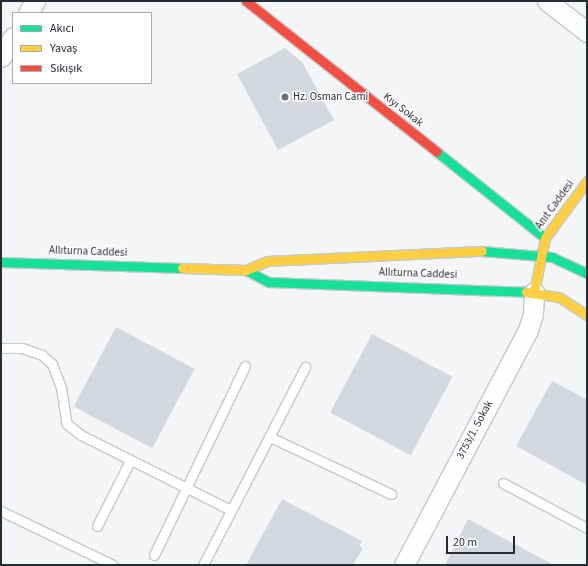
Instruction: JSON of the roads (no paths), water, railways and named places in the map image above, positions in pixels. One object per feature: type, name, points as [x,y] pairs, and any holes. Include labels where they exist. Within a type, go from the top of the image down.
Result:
[{"type":"main road","name":"Kıyı Sokak","points":[[246,1],[545,238]]},
{"type":"main road","name":"Anıt Caddesi","points":[[534,292],[545,238],[587,181]]},
{"type":"main road","name":"Allıturna Caddesi","points":[[1,262],[246,270],[267,261],[501,250],[541,254],[587,273]]},
{"type":"main road","name":"Allıturna Caddesi","points":[[246,270],[269,282],[534,292],[559,297],[587,315]]},
{"type":"street","points":[[29,12],[35,1]]},
{"type":"street","points":[[547,1],[587,32]]},
{"type":"street","points":[[1,57],[12,39]]},
{"type":"street","name":"3753/1. Sokak","points":[[404,565],[528,330],[534,314],[534,292]]},
{"type":"lane","points":[[1,348],[22,348],[42,355],[52,364],[61,388],[67,424],[98,446],[186,486],[231,510]]},
{"type":"lane","points":[[154,555],[245,366]]},
{"type":"lane","points":[[203,565],[305,367]]},
{"type":"lane","points":[[270,437],[391,494]]},
{"type":"lane","points":[[97,526],[130,461]]},
{"type":"lane","points":[[503,484],[587,528]]},
{"type":"lane","points":[[1,512],[113,565]]},
{"type":"place","name":"Hz. Osman Cami","points":[[285,97]]}]
